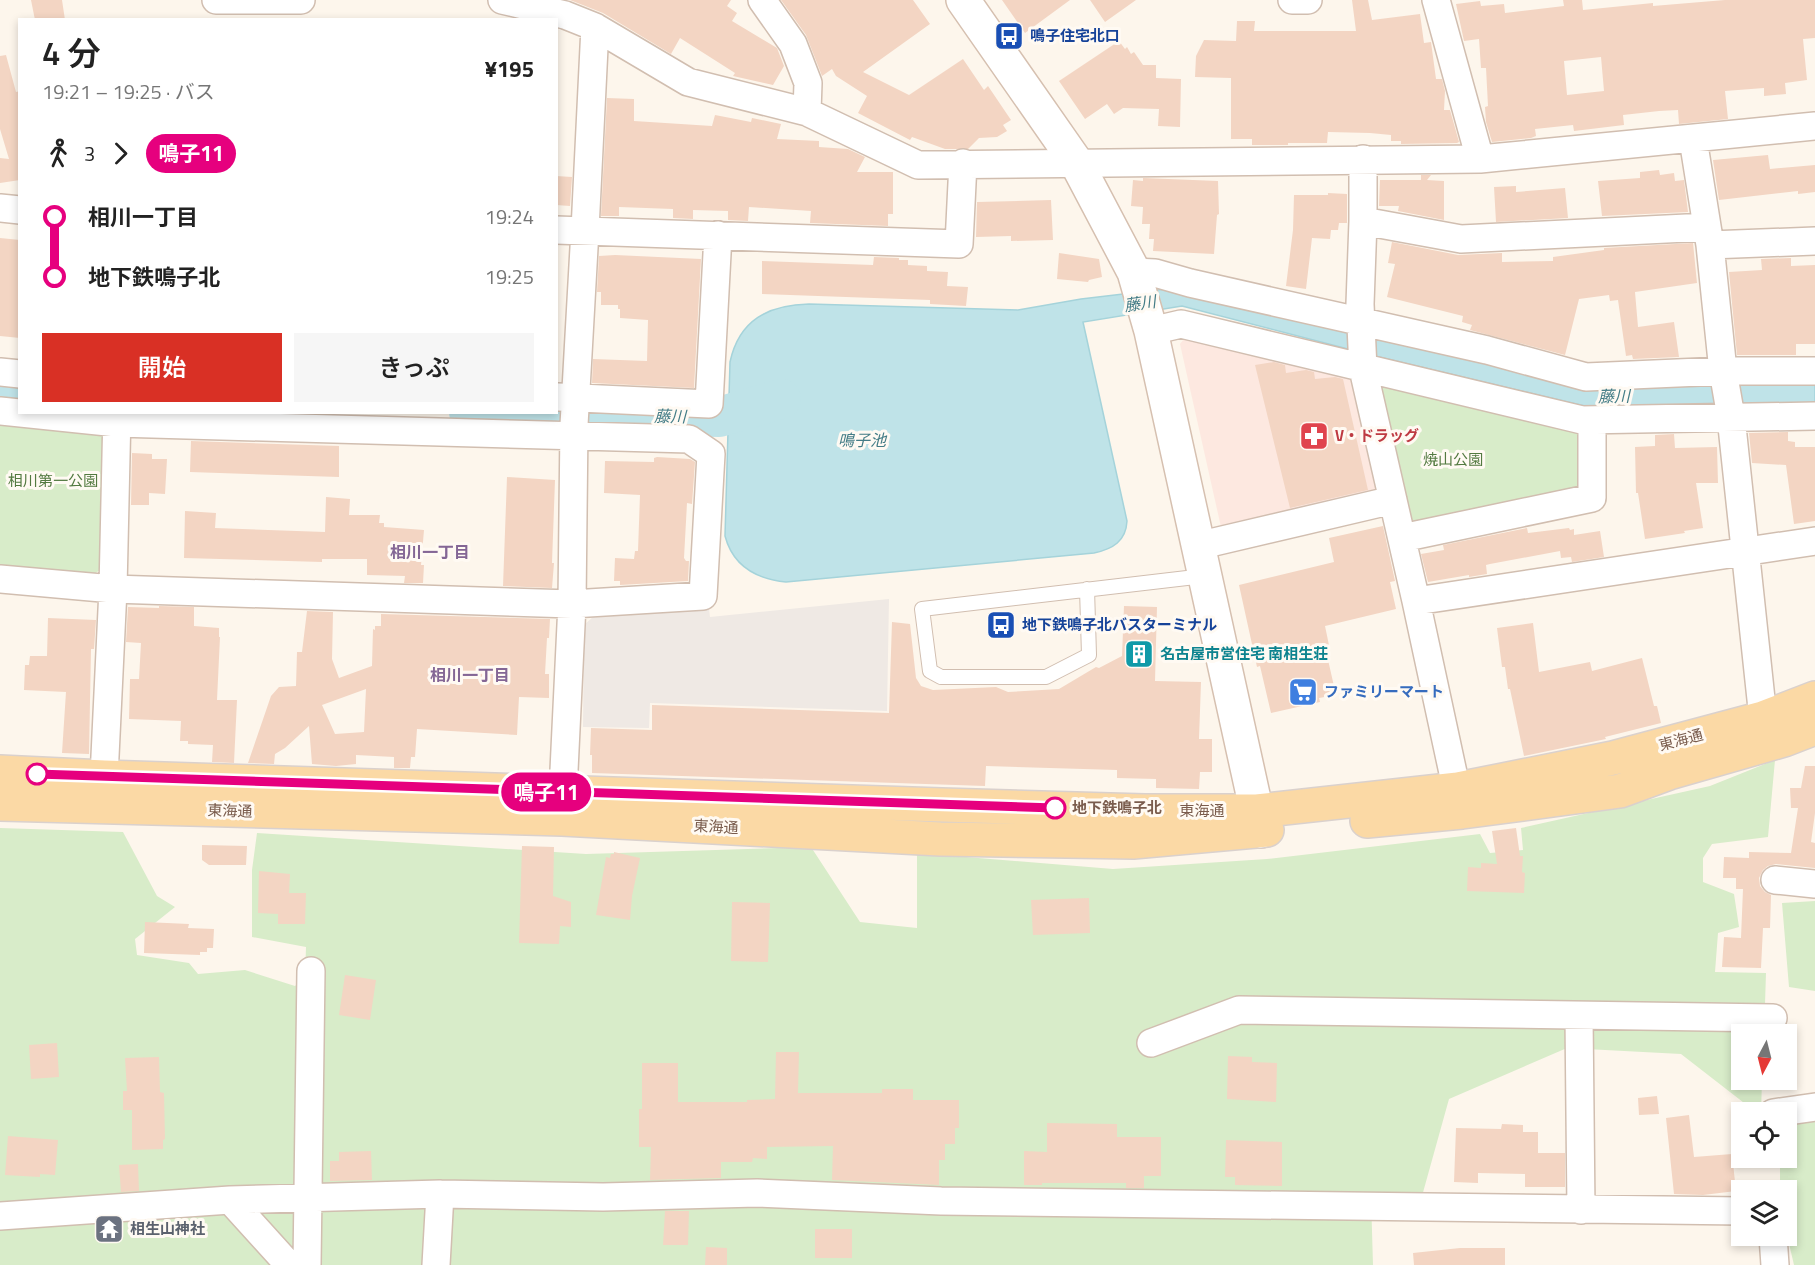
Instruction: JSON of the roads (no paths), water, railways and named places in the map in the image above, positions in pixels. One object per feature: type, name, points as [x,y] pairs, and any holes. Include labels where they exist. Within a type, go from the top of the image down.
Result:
[{"type":"main road","name":"東海通","points":[[1460,801],[1763,718],[1815,698]]},
{"type":"main road","name":"東海通","points":[[0,804],[1121,810],[1259,821],[1460,801],[1620,791],[1669,772],[1784,740],[1815,728]]},
{"type":"main road","name":"東海通","points":[[0,772],[563,806]]},
{"type":"street","points":[[216,0],[301,0]]},
{"type":"street","points":[[502,0],[565,15],[595,27],[688,82],[807,112],[918,165],[1480,159],[1815,126]]},
{"type":"street","points":[[762,0],[793,44],[808,83],[807,112]]},
{"type":"street","points":[[963,0],[1076,162],[1136,279],[1149,325],[1259,821]]},
{"type":"street","points":[[1292,0],[1308,0]]},
{"type":"street","points":[[1436,0],[1480,159]]},
{"type":"street","points":[[563,806],[572,604],[570,412],[585,230],[595,27]]},
{"type":"street","points":[[1693,139],[1708,236],[1730,413],[1763,718]]},
{"type":"street","points":[[1363,159],[1360,304],[1363,364],[1460,801]]},
{"type":"street","points":[[558,230],[959,244],[963,163]]},
{"type":"street","points":[[0,208],[18,210]]},
{"type":"street","points":[[1363,221],[1461,239],[1708,236],[1815,242]]},
{"type":"street","points":[[570,412],[710,404],[718,235]]},
{"type":"street","points":[[1136,279],[1155,273],[1190,284],[1362,326],[1487,350],[1586,377],[1724,377],[1815,370]]},
{"type":"street","points":[[1149,325],[1181,324],[1363,364],[1582,420],[1730,413],[1815,416]]},
{"type":"street","points":[[0,372],[18,374]]},
{"type":"street","points":[[0,411],[18,412]]},
{"type":"street","points":[[0,579],[113,589],[572,604],[703,596],[711,454],[689,439],[570,412]]},
{"type":"street","points":[[58,414],[117,417],[389,414]]},
{"type":"street","points":[[104,777],[113,589],[117,417]]},
{"type":"street","points":[[1402,538],[1592,498],[1592,420]]},
{"type":"street","points":[[1200,561],[1393,500]]},
{"type":"street","points":[[1416,601],[1815,541]]},
{"type":"street","points":[[1775,880],[1815,884]]},
{"type":"street","points":[[307,1265],[311,971]]},
{"type":"street","points":[[1151,1043],[1239,1010],[1773,1018]]},
{"type":"street","points":[[1579,1016],[1581,1210]]},
{"type":"street","points":[[1797,1110],[1815,1107]]},
{"type":"street","points":[[0,1216],[230,1200],[440,1194],[603,1197],[757,1193],[941,1201],[1731,1211]]},
{"type":"street","points":[[436,1265],[440,1194]]},
{"type":"street","points":[[230,1200],[289,1265]]},
{"type":"street","points":[[1774,1246],[1775,1265]]},
{"type":"lane","points":[[1087,589],[1089,655],[1046,677],[941,677],[930,671],[922,609],[1087,589],[1200,561]]},
{"type":"water","name":"鳴子池","points":[[1174,288],[1586,387],[1815,382],[1815,403],[1714,407],[1585,406],[1371,355],[1182,306],[1083,322],[1127,521],[1124,534],[1113,546],[1094,553],[786,582],[756,574],[740,563],[734,555],[725,536],[730,362],[740,335],[758,318],[781,308],[809,304],[1018,310],[1081,299]]},
{"type":"waterway","name":"藤川","points":[[0,392],[18,394]]},
{"type":"waterway","name":"藤川","points":[[558,414],[719,417],[781,399]]},
{"type":"place","name":"鳴子住宅北口","points":[[1009,36]]},
{"type":"place","name":"V・ドラッグ","points":[[1314,436]]},
{"type":"place","name":"地下鉄鳴子北バスターミナル","points":[[1001,625]]},
{"type":"place","name":"名古屋市営住宅 南相生荘","points":[[1139,654]]},
{"type":"place","name":"ファミリーマート","points":[[1303,692]]},
{"type":"place","name":"地下鉄鳴子北","points":[[1055,808]]},
{"type":"place","name":"相生山神社","points":[[109,1229]]},
{"type":"district","name":"相川一丁目","points":[[430,552]]},
{"type":"district","name":"相川一丁目","points":[[470,675]]},
{"type":"park label","name":"焼山公園","points":[[1453,460]]},
{"type":"park label","name":"相川第一公園","points":[[53,481]]}]
